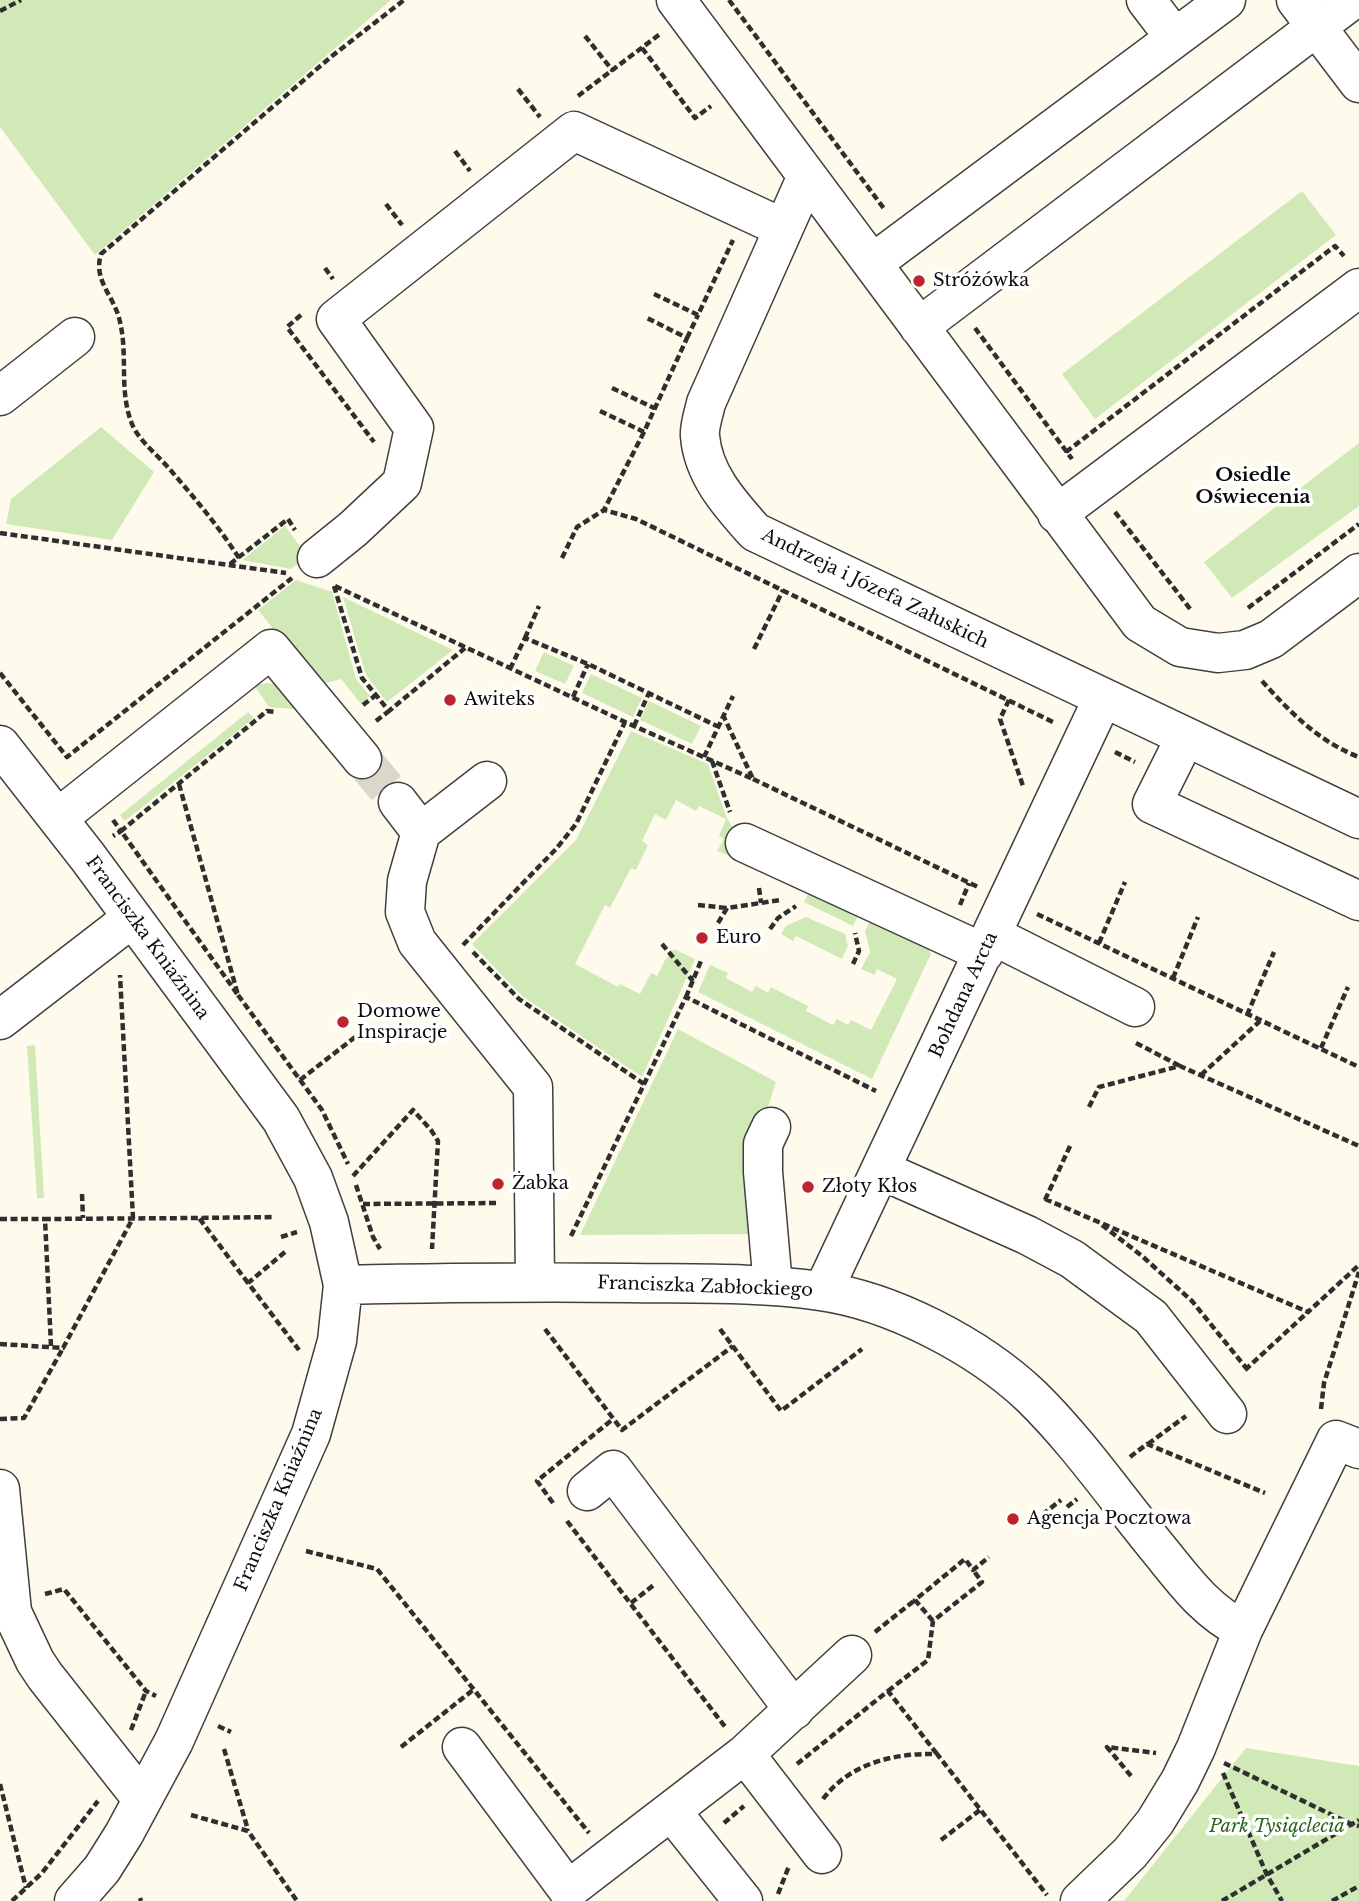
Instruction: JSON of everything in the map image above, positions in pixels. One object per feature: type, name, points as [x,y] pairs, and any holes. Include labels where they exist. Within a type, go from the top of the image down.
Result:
[{"type":"street","points":[[1146,0],[1175,38]]},
{"type":"street","points":[[873,263],[1226,0]]},
{"type":"street","points":[[919,327],[954,302],[1307,13],[1352,0]]},
{"type":"street","points":[[681,7],[1140,623],[1180,647],[1218,653],[1245,650],[1271,639],[1359,573]]},
{"type":"street","points":[[1307,13],[1359,83]]},
{"type":"street","points":[[324,576],[353,529],[402,484],[414,428],[336,319],[559,127],[783,228]]},
{"type":"street","name":"Andrzeja i Józefa Załuskich","points":[[807,176],[706,403],[700,435],[709,467],[726,500],[755,532],[1359,819]]},
{"type":"street","points":[[1057,514],[1355,276]]},
{"type":"street","points":[[0,396],[75,337]]},
{"type":"street","points":[[58,818],[271,649],[362,758]]},
{"type":"street","name":"Bohdana Arcta","points":[[823,1291],[1103,698]]},
{"type":"street","points":[[1185,738],[1152,804],[1359,901]]},
{"type":"street","name":"Franciszka Kniaźnina","points":[[0,745],[58,818],[281,1119],[313,1178],[329,1222],[343,1284],[337,1341],[311,1434],[174,1741],[124,1834],[102,1869],[74,1901]]},
{"type":"street","points":[[487,780],[421,832],[407,881],[405,912],[417,943],[533,1087],[535,1282]]},
{"type":"street","points":[[398,802],[421,832]]},
{"type":"street","points":[[745,844],[1135,1007]]},
{"type":"street","points":[[0,1020],[132,918]]},
{"type":"street","points":[[771,1127],[763,1144],[763,1172],[774,1286]]},
{"type":"street","points":[[881,1170],[1027,1235],[1072,1259],[1151,1317],[1220,1405]]},
{"type":"street","name":"Franciszka Zabłockiego","points":[[343,1284],[535,1282],[774,1286],[823,1291],[862,1301],[950,1338],[1009,1377],[1048,1413],[1206,1606],[1220,1618],[1243,1630]]},
{"type":"street","points":[[1080,1901],[1130,1853],[1168,1801],[1196,1748],[1243,1630],[1347,1444]]},
{"type":"street","points":[[568,1503],[612,1471],[794,1710]]},
{"type":"street","points":[[0,1489],[12,1612],[35,1661],[142,1799]]},
{"type":"street","points":[[462,1747],[568,1890],[745,1754],[862,1645]]},
{"type":"street","points":[[745,1754],[814,1842]]},
{"type":"street","points":[[672,1812],[743,1901]]},
{"type":"path","points":[[0,11],[21,0]]},
{"type":"path","points":[[239,558],[218,526],[133,428],[124,401],[123,337],[118,315],[100,280],[97,265],[101,254],[332,56],[404,0]]},
{"type":"path","points":[[729,0],[906,238]]},
{"type":"path","points":[[518,89],[559,127],[565,107],[642,48],[681,7]]},
{"type":"path","points":[[585,36],[612,71]]},
{"type":"path","points":[[642,48],[695,118],[713,104]]},
{"type":"path","points":[[455,151],[474,178]]},
{"type":"path","points":[[386,204],[407,231]]},
{"type":"path","points":[[562,558],[577,527],[604,510],[644,432],[733,240]]},
{"type":"path","points":[[1066,452],[1335,246],[1355,276]]},
{"type":"path","points":[[654,294],[698,315]]},
{"type":"path","points":[[954,302],[1066,452],[1193,612]]},
{"type":"path","points":[[645,317],[687,338]]},
{"type":"path","points":[[612,388],[654,408]]},
{"type":"path","points":[[600,411],[644,432]]},
{"type":"path","points":[[604,510],[636,519],[1064,727]]},
{"type":"path","points":[[230,565],[283,523]]},
{"type":"path","points":[[1245,610],[1359,524]]},
{"type":"path","points":[[0,533],[296,574],[67,757],[0,673]]},
{"type":"path","points":[[324,576],[362,678],[389,711],[465,648]]},
{"type":"path","points":[[324,576],[465,648],[753,779],[984,890]]},
{"type":"path","points":[[754,649],[783,590]]},
{"type":"path","points":[[510,669],[539,606]]},
{"type":"path","points":[[526,638],[588,664],[718,726]]},
{"type":"path","points":[[1245,650],[1255,674],[1293,716],[1338,749],[1359,757]]},
{"type":"path","points":[[573,698],[588,664]]},
{"type":"path","points":[[634,726],[649,693]]},
{"type":"path","points":[[704,757],[733,696]]},
{"type":"path","points":[[1009,700],[1000,719],[1024,788]]},
{"type":"path","points":[[178,784],[238,995],[121,831],[178,784],[267,711],[326,716]]},
{"type":"path","points":[[723,715],[753,779]]},
{"type":"path","points":[[438,970],[556,849],[576,824],[625,722]]},
{"type":"path","points":[[712,760],[722,789]]},
{"type":"path","points":[[1099,943],[1125,882]]},
{"type":"path","points":[[698,905],[726,908],[788,899],[799,904],[778,918],[770,929]]},
{"type":"path","points":[[718,923],[726,908]]},
{"type":"path","points":[[1031,911],[1359,1067]]},
{"type":"path","points":[[1173,978],[1198,917]]},
{"type":"path","points":[[853,964],[859,951],[855,932],[860,922]]},
{"type":"path","points":[[844,926],[855,932]]},
{"type":"path","points":[[465,943],[519,999],[644,1084]]},
{"type":"path","points":[[662,944],[693,981]]},
{"type":"path","points":[[1247,1015],[1274,952]]},
{"type":"path","points":[[570,1238],[701,961]]},
{"type":"path","points":[[0,1419],[23,1419],[133,1218],[120,975]]},
{"type":"path","points":[[1321,1048],[1348,987]]},
{"type":"path","points":[[686,997],[876,1091]]},
{"type":"path","points":[[1201,1075],[1261,1021]]},
{"type":"path","points":[[300,1080],[359,1034]]},
{"type":"path","points":[[1089,1107],[1099,1087],[1180,1066],[1359,1146]]},
{"type":"path","points":[[870,1103],[882,1079]]},
{"type":"path","points":[[353,1176],[413,1110],[432,1130],[438,1141],[431,1259]]},
{"type":"path","points":[[1027,1235],[1071,1144]]},
{"type":"path","points":[[82,1194],[83,1218]]},
{"type":"path","points":[[1045,1199],[1308,1312]]},
{"type":"path","points":[[363,1204],[503,1203]]},
{"type":"path","points":[[0,1219],[274,1217]]},
{"type":"path","points":[[199,1218],[300,1351]]},
{"type":"path","points":[[44,1219],[51,1346]]},
{"type":"path","points":[[248,1283],[285,1252]]},
{"type":"path","points":[[1220,1405],[1247,1369],[1359,1265]]},
{"type":"path","points":[[1347,1444],[1320,1412],[1323,1393],[1359,1272]]},
{"type":"path","points":[[545,1329],[622,1430],[733,1346]]},
{"type":"path","points":[[720,1329],[781,1411],[862,1349]]},
{"type":"path","points":[[0,1344],[63,1348]]},
{"type":"path","points":[[613,1419],[537,1481],[568,1503],[745,1754]]},
{"type":"path","points":[[1067,1507],[1180,1420]]},
{"type":"path","points":[[1147,1444],[1265,1493]]},
{"type":"path","points":[[1034,1521],[1061,1500]]},
{"type":"path","points":[[306,1550],[377,1569],[609,1858]]},
{"type":"path","points":[[973,1570],[989,1557]]},
{"type":"path","points":[[862,1645],[965,1559],[982,1582],[933,1621],[928,1660],[888,1691]]},
{"type":"path","points":[[40,1595],[65,1589],[146,1691]]},
{"type":"path","points":[[915,1600],[933,1621]]},
{"type":"path","points":[[1131,1776],[1107,1747],[1167,1755]]},
{"type":"path","points":[[225,1749],[248,1831],[297,1901]]},
{"type":"path","points":[[775,1901],[814,1842],[818,1805],[840,1781],[868,1765],[899,1756],[937,1754],[1052,1901]]},
{"type":"path","points":[[1282,1901],[1267,1875],[1217,1760],[1351,1825],[1359,1826]]},
{"type":"path","points":[[12,1901],[42,1873],[101,1798],[117,1768]]},
{"type":"path","points":[[0,1784],[26,1888]]},
{"type":"path","points":[[941,1840],[980,1810]]},
{"type":"path","points":[[191,1815],[248,1831]]},
{"type":"path","points":[[1222,1901],[1359,1820]]},
{"type":"path","points":[[1332,1901],[1359,1886]]},
{"type":"green space","points":[[0,0],[391,0],[95,255],[0,127]]},
{"type":"green space","points":[[1302,191],[1336,235],[1095,419],[1062,374]]},
{"type":"green space","points":[[101,427],[154,472],[112,540],[6,524],[11,499]]},
{"type":"green space","points":[[1359,443],[1359,506],[1232,598],[1204,562]]},
{"type":"green space","points":[[285,526],[307,556],[291,569],[242,560]]},
{"type":"green space","points":[[296,580],[332,592],[356,679],[370,696],[361,704],[341,679],[318,685],[258,610]]},
{"type":"green space","points":[[343,597],[453,650],[387,702],[366,675]]},
{"type":"green space","points":[[544,652],[574,666],[565,684],[535,671]]},
{"type":"green space","points":[[591,674],[642,698],[633,717],[582,693]]},
{"type":"green space","points":[[254,685],[278,685],[314,711],[269,707]]},
{"type":"green space","points":[[649,701],[701,726],[692,744],[640,720]]},
{"type":"green space","points":[[248,712],[254,718],[125,821],[120,815]]},
{"type":"green space","points":[[631,731],[708,764],[726,816],[747,854],[740,860],[717,851],[724,839],[719,836],[726,819],[699,806],[696,811],[676,800],[666,820],[655,814],[642,841],[648,845],[636,870],[631,868],[610,908],[605,905],[575,964],[618,987],[620,984],[640,994],[651,973],[657,976],[674,949],[695,959],[642,1077],[522,996],[472,944],[576,840]]},
{"type":"green space","points":[[813,884],[861,909],[853,926],[804,902]]},
{"type":"green space","points":[[806,917],[845,934],[848,946],[842,959],[796,936],[793,941],[781,934],[786,926]]},
{"type":"green space","points":[[870,921],[928,949],[931,954],[872,1079],[698,992],[710,965],[728,973],[726,978],[752,992],[756,986],[768,993],[771,987],[808,1006],[806,1011],[833,1025],[837,1019],[848,1025],[851,1020],[871,1030],[897,979],[877,969],[874,975],[861,969],[870,952],[865,931]]},
{"type":"green space","points":[[678,1029],[776,1082],[753,1155],[757,1234],[580,1235]]},
{"type":"green space","points":[[35,1045],[44,1198],[37,1198],[27,1046]]},
{"type":"green space","name":"Park Tysiąclecia","points":[[1246,1748],[1359,1766],[1359,1901],[1124,1901]]},
{"type":"tunnel","points":[[362,759],[398,802]]},
{"type":"place","name":"Stróżówka","points":[[919,281]]},
{"type":"place","name":"Awiteks","points":[[450,700]]},
{"type":"place","name":"Euro","points":[[702,938]]},
{"type":"place","name":"Domowe Inspiracje","points":[[343,1022]]},
{"type":"place","name":"Żabka","points":[[498,1184]]},
{"type":"place","name":"Złoty Kłos","points":[[808,1187]]},
{"type":"place","name":"Agencja Pocztowa","points":[[1013,1519]]},
{"type":"district","name":"Osiedle Oświecenia","points":[[1253,487]]}]
